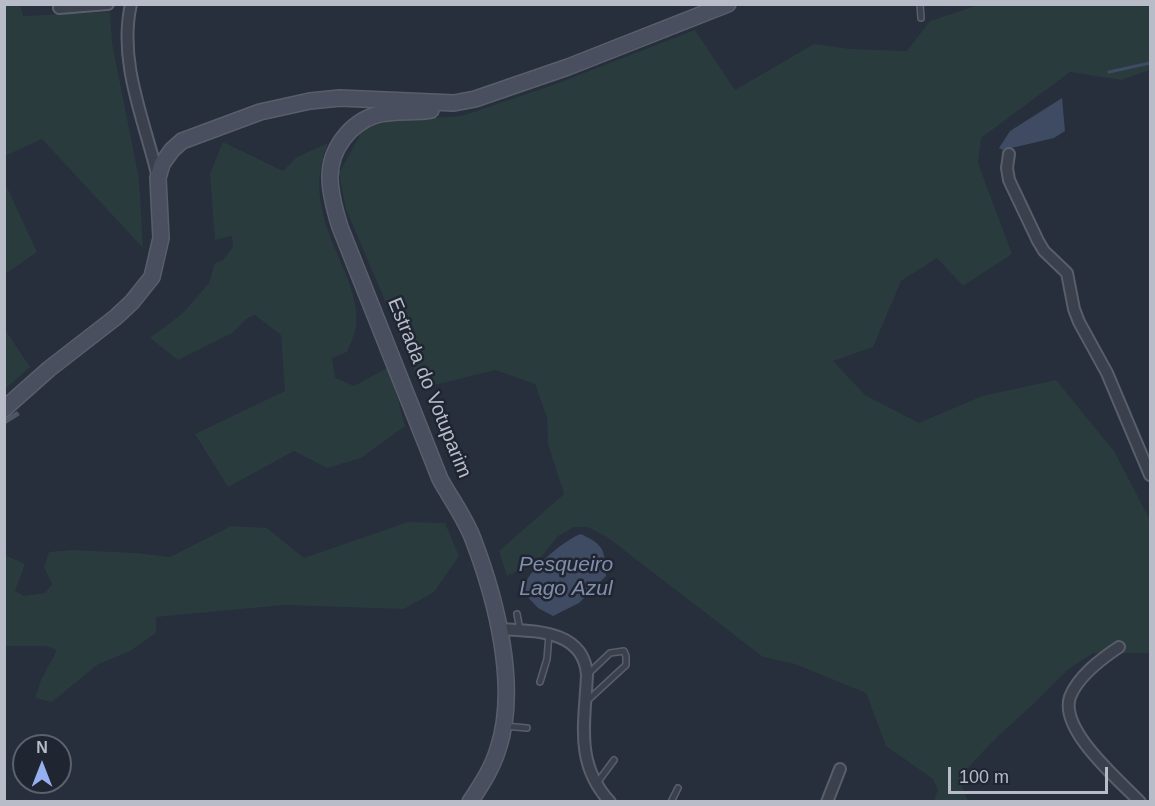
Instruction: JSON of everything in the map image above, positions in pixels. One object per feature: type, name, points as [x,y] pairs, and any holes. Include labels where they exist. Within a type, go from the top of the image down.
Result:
[{"type":"main road","points":[[4,409],[49,369],[132,303],[152,277],[161,238],[158,178],[162,164],[171,150],[182,141],[239,118],[279,106],[310,101],[340,98],[454,103],[475,99],[568,67],[728,4]]},
{"type":"main road","name":"Estrada do Votuparim","points":[[454,103],[429,110],[379,114],[365,119],[347,132],[339,145],[331,165],[330,178],[335,211],[347,244],[440,479],[472,538],[501,629],[505,694],[504,726],[494,762],[470,801]]},
{"type":"street","points":[[59,8],[108,4]]},
{"type":"street","points":[[131,4],[128,34],[133,86],[158,178]]},
{"type":"street","points":[[1009,154],[1007,168],[1009,180],[1044,251],[1067,273],[1079,322],[1107,374],[1150,475]]},
{"type":"street","points":[[501,629],[549,634],[565,640],[583,656],[587,666],[583,743],[586,758],[597,783],[610,801]]},
{"type":"street","points":[[1119,647],[1102,658],[1078,684],[1069,702],[1071,719],[1084,742],[1140,801]]},
{"type":"street","points":[[827,801],[840,769]]},
{"type":"lane","points":[[920,4],[921,18]]},
{"type":"lane","points":[[517,614],[520,630]]},
{"type":"lane","points":[[540,681],[548,659],[549,634]]},
{"type":"lane","points":[[586,702],[626,665],[624,651],[610,653],[587,675]]},
{"type":"lane","points":[[504,726],[527,728]]},
{"type":"lane","points":[[597,783],[614,760]]},
{"type":"lane","points":[[671,801],[678,788]]},
{"type":"shaded area","points":[[4,5],[20,5],[23,16],[110,12],[112,43],[139,179],[143,248],[42,139],[5,156]]},
{"type":"shaded area","points":[[978,5],[1150,5],[1150,70],[1121,80],[1070,72],[981,138],[978,163],[1012,254],[963,286],[937,258],[901,281],[873,347],[833,361],[865,395],[919,423],[982,396],[1056,380],[1114,451],[1150,520],[1150,653],[1093,653],[1066,671],[965,771],[961,784],[968,801],[934,801],[938,790],[933,779],[886,746],[866,693],[795,664],[763,657],[607,537],[588,527],[574,527],[558,536],[538,561],[507,576],[499,551],[564,494],[548,444],[547,418],[535,384],[495,370],[422,388],[346,209],[339,173],[363,130],[389,121],[462,116],[553,85],[695,30],[735,90],[814,44],[850,49],[907,51],[930,21]]},
{"type":"shaded area","points":[[223,142],[283,171],[297,157],[328,143],[322,161],[320,178],[322,209],[352,292],[356,319],[355,333],[347,352],[332,358],[335,378],[354,386],[389,367],[405,426],[361,458],[327,468],[294,451],[228,487],[195,434],[285,391],[281,335],[255,315],[246,319],[232,333],[178,360],[150,338],[183,313],[209,283],[215,263],[223,260],[233,247],[232,236],[215,240],[210,174]]},
{"type":"shaded area","points":[[5,183],[37,252],[4,274]]},
{"type":"shaded area","points":[[4,328],[30,367],[5,389],[4,389]]},
{"type":"shaded area","points":[[408,522],[445,523],[459,556],[434,592],[404,609],[284,605],[156,617],[156,633],[130,651],[97,665],[52,702],[35,698],[41,680],[57,650],[46,646],[5,646],[4,557],[7,556],[25,564],[15,591],[24,596],[45,593],[52,584],[44,567],[49,552],[72,550],[170,557],[231,526],[267,528],[304,558]]},
{"type":"water","points":[[1062,98],[1065,131],[1054,138],[1003,150],[999,148],[1010,131]]},
{"type":"water","name":"Pesqueiro Lago Azul","points":[[581,534],[595,542],[602,550],[606,576],[579,603],[553,616],[538,608],[525,594],[526,582],[536,567],[551,553]]},
{"type":"building","points":[[17,411],[20,415],[4,425],[4,419]]},
{"type":"waterway","points":[[1109,72],[1150,63]]}]
